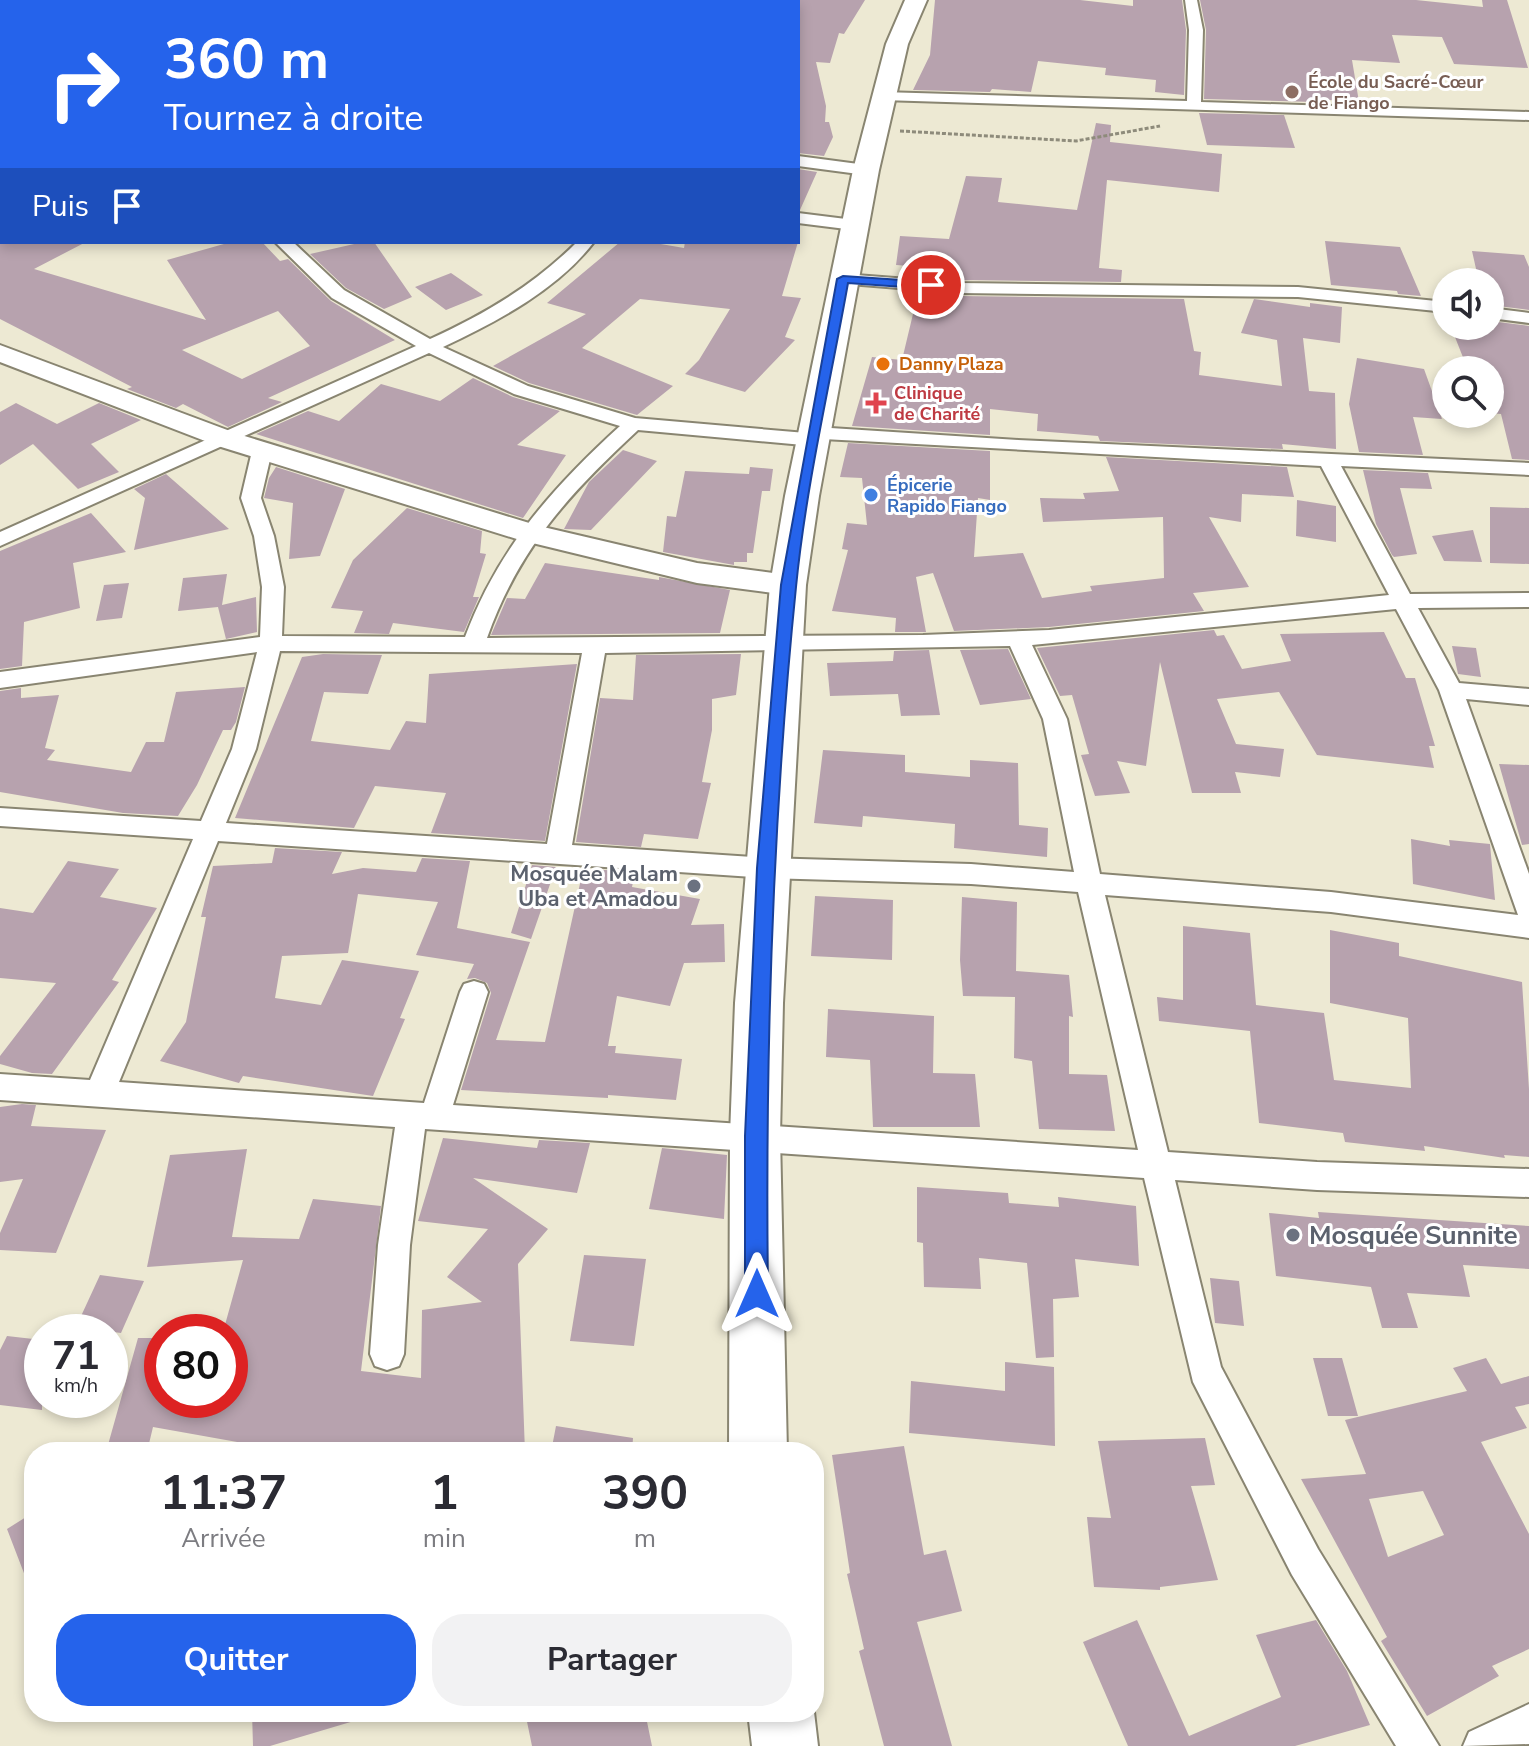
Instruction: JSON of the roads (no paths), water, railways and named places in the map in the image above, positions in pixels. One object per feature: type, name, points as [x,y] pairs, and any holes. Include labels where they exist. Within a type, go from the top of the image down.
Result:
[{"type":"highway","points":[[758,1442],[755,1136],[766,868],[788,585],[843,279],[878,113],[897,44],[916,0]]},
{"type":"highway","points":[[782,1722],[785,1746]]},
{"type":"main road","points":[[5,360],[228,440],[531,533],[697,573],[788,585]]},
{"type":"street","points":[[1191,0],[1196,30],[1194,105]]},
{"type":"street","points":[[878,113],[1194,105],[1529,116]]},
{"type":"street","points":[[800,161],[866,170]]},
{"type":"street","points":[[800,218],[854,225]]},
{"type":"street","points":[[285,244],[338,294],[459,363],[521,390],[633,424],[814,436],[1529,469]]},
{"type":"street","points":[[0,540],[228,440],[430,345],[528,294],[566,266],[584,244]]},
{"type":"street","points":[[843,279],[960,288],[1298,292],[1432,306]]},
{"type":"street","points":[[1504,315],[1529,318]]},
{"type":"street","points":[[473,645],[492,594],[509,563],[531,533],[633,424]]},
{"type":"street","points":[[100,1092],[244,749],[271,643],[273,587],[264,536],[251,498],[262,451]]},
{"type":"street","points":[[1328,460],[1451,690],[1529,911]]},
{"type":"street","points":[[0,680],[271,643],[784,646],[1018,639],[1402,601],[1529,600]]},
{"type":"street","points":[[1018,639],[1055,719],[1089,883],[1205,1370],[1240,1445],[1419,1746]]},
{"type":"street","points":[[558,854],[595,646]]},
{"type":"street","points":[[1451,690],[1529,697]]},
{"type":"street","points":[[0,817],[766,868],[971,874],[1331,902],[1529,927]]},
{"type":"street","points":[[387,1354],[394,1245],[423,1114],[474,992]]},
{"type":"street","points":[[0,1087],[1317,1176],[1529,1183]]},
{"type":"street","points":[[1483,1746],[1529,1723]]},
{"type":"place","name":"École du Sacré-Cœur de Fiango","points":[[1292,92]]},
{"type":"place","name":"Danny Plaza","points":[[883,364]]},
{"type":"place","name":"Clinique de Charité","points":[[876,403]]},
{"type":"place","name":"Épicerie Rapido Fiango","points":[[871,495]]},
{"type":"place","name":"Mosquée Malam Uba et Amadou","points":[[694,886]]},
{"type":"place","name":"Mosquée Sunnite","points":[[1293,1235]]}]
